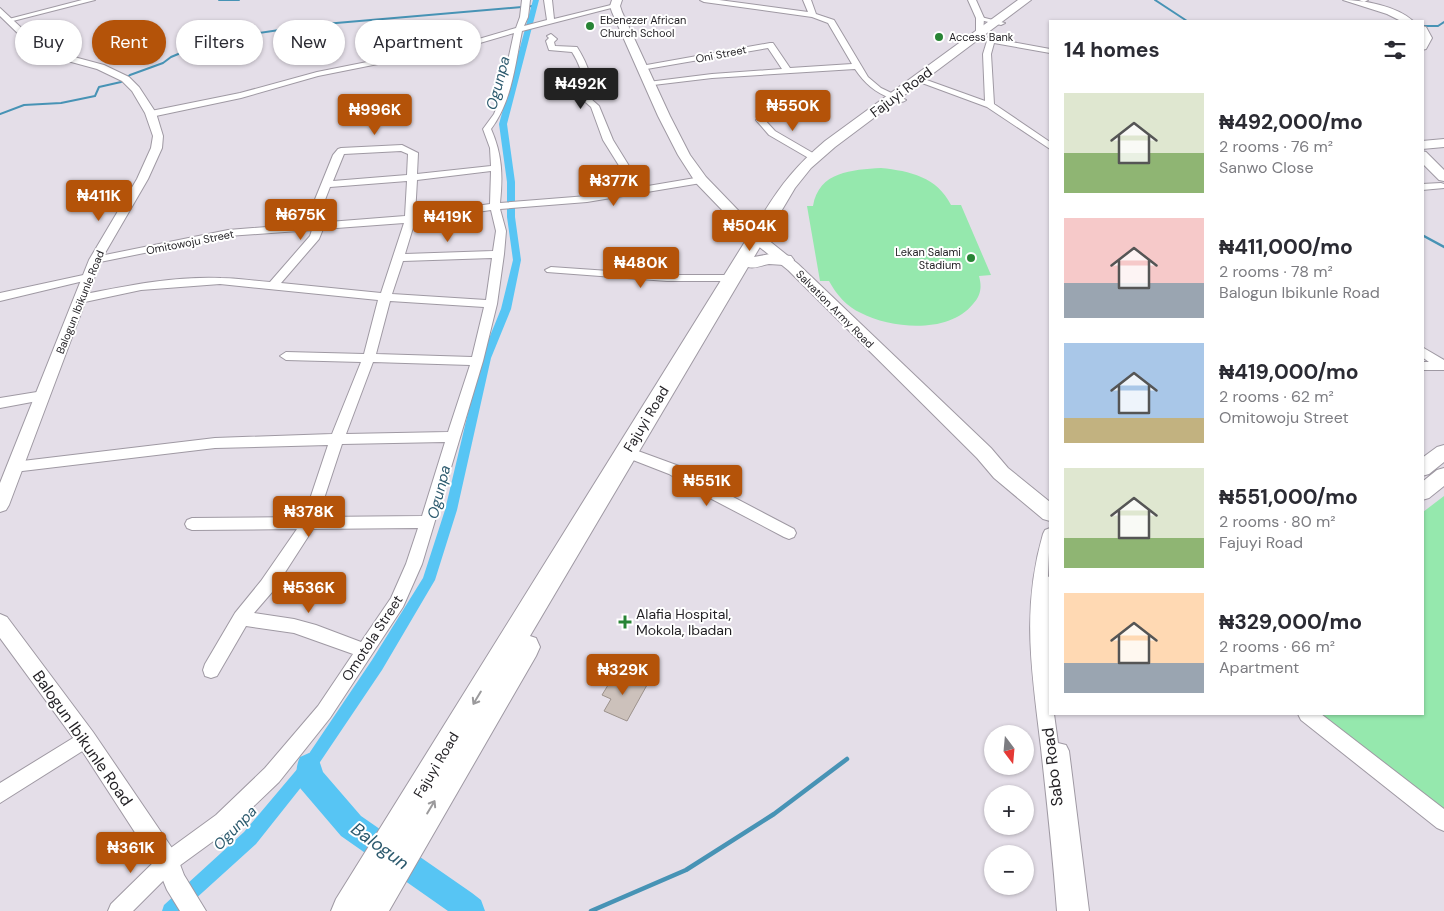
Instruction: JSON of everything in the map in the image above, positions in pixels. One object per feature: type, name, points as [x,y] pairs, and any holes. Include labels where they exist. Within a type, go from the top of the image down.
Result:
[{"type":"highway","name":"Fajuyi Road","points":[[998,22],[1025,0]]},
{"type":"highway","name":"Fajuyi Road","points":[[370,911],[392,856],[732,278],[761,241],[804,179],[838,148],[983,32],[1032,0]]},
{"type":"highway","name":"Fajuyi Road","points":[[348,911],[392,856],[638,456],[761,241],[788,186],[830,144],[898,99]]},
{"type":"highway","points":[[740,219],[761,241],[770,259],[785,260]]},
{"type":"main road","points":[[1348,0],[1390,12],[1406,20]]},
{"type":"main road","points":[[1363,0],[1388,8],[1410,20]]},
{"type":"main road","points":[[616,3],[648,84],[684,155],[701,180],[740,219]]},
{"type":"main road","points":[[1424,150],[1444,143]]},
{"type":"main road","points":[[1424,150],[1444,151]]},
{"type":"main road","points":[[1424,150],[1443,184]]},
{"type":"main road","points":[[1424,171],[1443,184]]},
{"type":"main road","name":"Salvation Army Road","points":[[785,260],[984,453],[1001,473],[1049,512]]},
{"type":"main road","points":[[1424,468],[1444,452]]},
{"type":"main road","name":"Salvation Army Road","points":[[984,453],[1049,500]]},
{"type":"main road","points":[[1424,491],[1444,475]]},
{"type":"street","points":[[4,18],[91,0]]},
{"type":"street","points":[[548,0],[551,22]]},
{"type":"street","points":[[704,0],[813,15],[831,22],[870,84],[885,94],[898,99]]},
{"type":"street","points":[[807,0],[813,15]]},
{"type":"street","points":[[972,0],[983,32],[987,54],[990,105]]},
{"type":"street","points":[[151,114],[241,95],[318,74],[473,44],[521,28],[551,22],[616,3]]},
{"type":"street","name":"Omotola Street","points":[[118,911],[172,872],[272,775],[324,712],[397,602],[414,564],[476,361],[491,304],[501,231],[495,148],[487,129],[498,114],[503,102],[526,5]]},
{"type":"street","name":"Balogun Ibikunle Road","points":[[2,497],[95,260],[111,229],[154,158],[158,137],[151,114],[139,94],[125,78],[92,65],[45,52],[4,18]]},
{"type":"street","points":[[983,32],[1049,51]]},
{"type":"street","points":[[551,36],[553,39],[550,41],[552,48],[574,49],[578,54],[590,89],[586,99],[595,106],[608,140],[640,190]]},
{"type":"street","name":"Oni Street","points":[[641,68],[770,45],[788,71]]},
{"type":"street","points":[[648,84],[712,76],[858,66]]},
{"type":"street","points":[[922,81],[990,105],[1049,145]]},
{"type":"street","points":[[760,120],[772,133],[815,158]]},
{"type":"street","points":[[211,670],[241,618],[267,586],[309,523],[337,439],[369,357],[385,297],[410,219],[413,153],[408,149],[341,151],[325,184],[313,227],[315,237],[274,285]]},
{"type":"street","points":[[325,184],[358,183],[497,168]]},
{"type":"street","name":"Omitowoju Street","points":[[95,260],[209,236],[410,219],[500,206],[524,205],[640,190],[701,180]]},
{"type":"street","points":[[1424,187],[1443,184]]},
{"type":"street","points":[[398,258],[499,254]]},
{"type":"street","points":[[550,270],[667,278],[732,278]]},
{"type":"street","points":[[0,297],[88,277]]},
{"type":"street","points":[[80,299],[141,287],[220,281],[385,297],[491,304]]},
{"type":"street","points":[[1424,352],[1444,366]]},
{"type":"street","points":[[286,356],[476,361]]},
{"type":"street","points":[[1424,366],[1444,366]]},
{"type":"street","points":[[0,403],[43,396]]},
{"type":"street","points":[[14,467],[215,443],[453,437]]},
{"type":"street","points":[[638,456],[674,470],[710,492],[789,533]]},
{"type":"street","points":[[192,524],[426,522]]},
{"type":"street","name":"Sabo Road","points":[[1049,537],[1044,553],[1036,623],[1038,660],[1052,762],[1067,911]]},
{"type":"street","points":[[1049,593],[1047,612],[1049,657]]},
{"type":"street","points":[[241,618],[308,630],[365,651]]},
{"type":"street","name":"Balogun Ibikunle Road","points":[[0,623],[86,739],[172,872],[194,910]]},
{"type":"street","name":"Sabo Road","points":[[1055,715],[1079,911]]},
{"type":"street","points":[[1308,715],[1444,821]]},
{"type":"street","points":[[0,794],[16,786],[86,739]]},
{"type":"green space","points":[[881,168],[902,171],[922,177],[938,188],[951,205],[961,205],[991,275],[979,276],[980,291],[978,297],[963,314],[950,320],[920,326],[888,323],[856,310],[847,304],[829,281],[820,281],[807,206],[813,206],[816,194],[830,179],[848,172]]},
{"type":"green space","points":[[1444,496],[1444,819],[1312,715],[1424,715],[1424,511]]},
{"type":"building","points":[[616,672],[647,685],[627,721],[604,711],[611,699],[602,695]]},
{"type":"waterway","points":[[219,0],[239,0]]},
{"type":"waterway","name":"Ogunpa","points":[[170,911],[250,838],[309,766],[377,665],[429,580],[451,510],[486,358],[506,309],[517,260],[511,217],[511,182],[503,124],[536,0]]},
{"type":"waterway","points":[[1155,0],[1185,20]]},
{"type":"waterway","points":[[0,114],[24,105],[61,103],[95,96],[99,87],[121,82],[130,75],[163,63],[171,57],[200,45],[238,36],[313,25],[533,6]]},
{"type":"waterway","points":[[1424,26],[1438,26],[1444,22]]},
{"type":"waterway","points":[[1424,236],[1444,247]]},
{"type":"waterway","points":[[591,911],[686,870],[774,814],[847,759]]},
{"type":"waterway","name":"Balogun","points":[[309,766],[310,778],[351,826],[462,903],[470,911]]},
{"type":"place","name":"Ebenezer African Church School","points":[[590,26]]},
{"type":"place","name":"Access Bank","points":[[939,37]]},
{"type":"place","name":"Lekan Salami Stadium","points":[[971,258]]},
{"type":"place","name":"Alafia Hospital, Mokola, Ibadan","points":[[625,622]]}]
